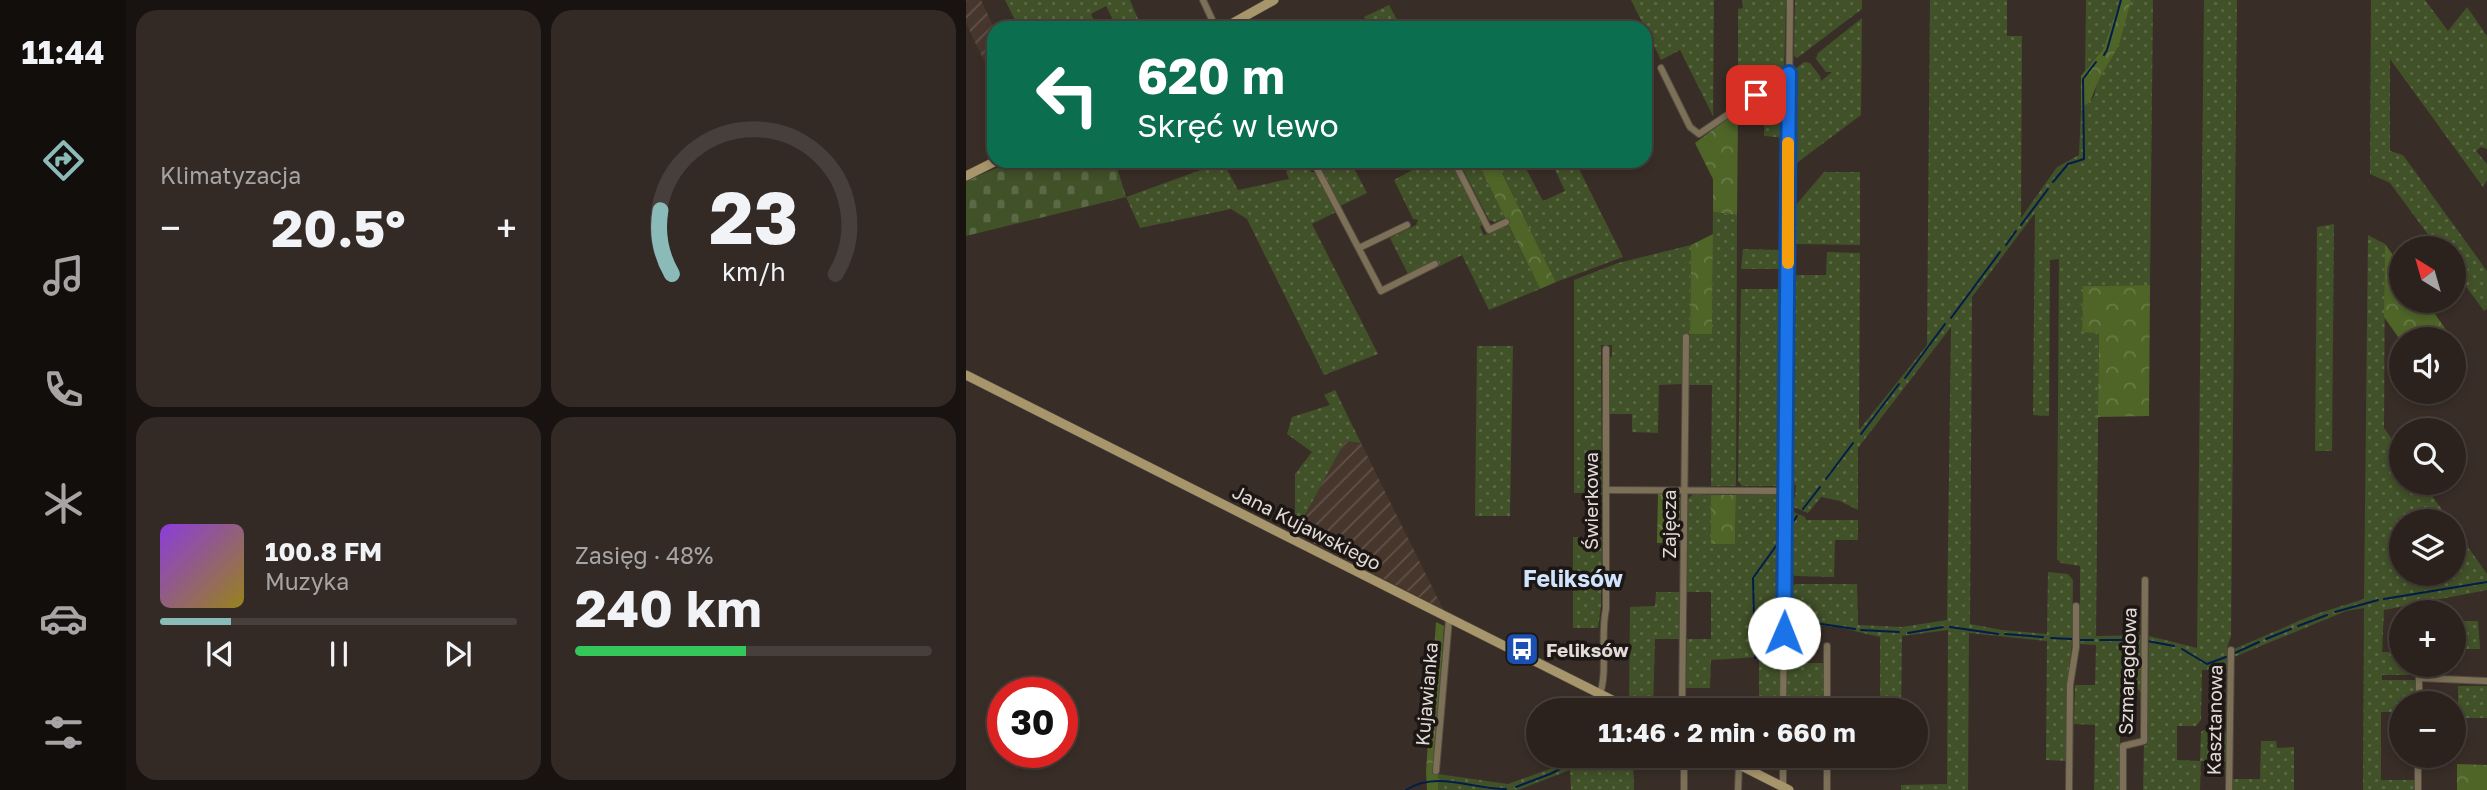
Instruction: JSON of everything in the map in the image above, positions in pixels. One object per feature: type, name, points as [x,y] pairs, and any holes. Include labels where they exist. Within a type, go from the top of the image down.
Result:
[{"type":"main road","points":[[1244,21],[1274,0]]},
{"type":"main road","points":[[966,176],[987,166]]},
{"type":"main road","name":"Jana Kujawskiego","points":[[966,376],[1608,698]]},
{"type":"main road","points":[[1745,768],[1785,789]]},
{"type":"street","points":[[1203,0],[1213,21]]},
{"type":"street","points":[[1783,698],[1790,0]]},
{"type":"street","points":[[1661,68],[1690,127],[1696,133],[1704,131],[1789,73]]},
{"type":"street","points":[[1318,168],[1381,291],[1435,264]]},
{"type":"street","points":[[1458,168],[1489,230],[1506,222]]},
{"type":"street","points":[[1359,248],[1407,225]]},
{"type":"street","name":"Zajęcza","points":[[1682,698],[1686,337]]},
{"type":"street","name":"Świerkowa","points":[[1600,694],[1602,635],[1606,608],[1606,349]]},
{"type":"street","points":[[1606,490],[1786,491]]},
{"type":"street","name":"Szmaragdowa","points":[[2123,790],[2123,746],[2144,741],[2145,580]]},
{"type":"street","points":[[2069,790],[2070,685],[2076,647],[2076,606]]},
{"type":"street","name":"Kujawianka","points":[[1436,771],[1448,619]]},
{"type":"street","points":[[1827,698],[1828,646]]},
{"type":"street","name":"Kasztanowa","points":[[2229,790],[2231,650]]},
{"type":"street","points":[[2419,691],[2419,678],[2487,681]]},
{"type":"street","points":[[1684,768],[1684,790]]},
{"type":"street","points":[[1738,790],[1739,768]]},
{"type":"street","points":[[1784,768],[1785,789]]},
{"type":"street","points":[[1827,768],[1827,790]]},
{"type":"street","points":[[2418,768],[2418,790]]},
{"type":"shaded area","points":[[966,0],[981,0],[991,21],[987,21],[987,67],[966,23]]},
{"type":"shaded area","points":[[1345,441],[1361,443],[1443,609],[1295,534]]},
{"type":"green space","points":[[1005,0],[1130,0],[1138,19],[1114,21],[1106,6],[1091,14],[1094,21],[1016,21]]},
{"type":"green space","points":[[1631,0],[1714,0],[1713,116],[1680,50],[1661,60],[1652,42],[1652,21],[1642,21]]},
{"type":"green space","points":[[1742,0],[1786,0],[1784,73],[1748,97],[1738,89],[1738,9],[1743,8]]},
{"type":"green space","points":[[1795,0],[1862,0],[1862,9],[1797,58],[1794,56]]},
{"type":"green space","points":[[1930,0],[2007,0],[2007,36],[2022,36],[2021,218],[2057,167],[2079,155],[2081,108],[2094,96],[2098,79],[2131,0],[2153,0],[2150,285],[2083,286],[2082,331],[2099,332],[2096,636],[2142,635],[2141,693],[2138,689],[2120,691],[2120,790],[2094,790],[2095,725],[2074,724],[2075,685],[2095,685],[2096,645],[2080,644],[2080,566],[2061,563],[2057,559],[2059,259],[2050,260],[2049,416],[2033,415],[2035,213],[1972,297],[1970,624],[2047,634],[2048,572],[2068,574],[2073,580],[2072,644],[2067,685],[2067,761],[2046,760],[2047,641],[1969,633],[1968,790],[1901,790],[1901,785],[1947,784],[1948,630],[1902,636],[1901,698],[1880,698],[1880,637],[1824,626],[1790,632],[1790,588],[1795,584],[1857,584],[1858,625],[1902,627],[1947,620],[1951,327],[1858,448],[1858,510],[1840,501],[1821,497],[1808,513],[1791,506],[1796,486],[1791,481],[1792,275],[1826,275],[1827,252],[1860,253],[1859,430],[1927,345]]},
{"type":"green space","points":[[2086,0],[2120,0],[2103,49],[2085,71]]},
{"type":"green space","points":[[2120,0],[2131,0],[2119,45],[2099,79],[2090,102],[2081,108],[2081,76],[2103,49]]},
{"type":"green space","points":[[2204,0],[2237,0],[2231,636],[2227,648],[2227,669],[2202,670],[2201,720],[2196,726],[2177,726],[2177,760],[2200,761],[2201,732],[2223,730],[2226,733],[2226,761],[2201,761],[2200,790],[2143,790],[2144,746],[2147,745],[2149,636],[2197,648]]},
{"type":"green space","points":[[2371,0],[2425,0],[2448,31],[2467,7],[2487,36],[2487,149],[2481,147],[2476,151],[2487,164],[2487,180],[2483,187],[2390,59],[2390,151],[2403,155],[2462,236],[2429,236],[2390,183],[2370,174]]},
{"type":"green space","points":[[1389,5],[1398,21],[1366,21],[1364,17]]},
{"type":"green space","points":[[1862,18],[1861,115],[1790,168],[1790,73],[1804,62],[1810,63],[1821,81],[1832,72],[1826,72],[1816,59],[1818,53]]},
{"type":"green space","points":[[1784,79],[1787,81],[1787,138],[1764,136],[1765,92]]},
{"type":"green space","points":[[1738,111],[1737,215],[1713,212],[1713,179],[1695,143]]},
{"type":"green space","points":[[997,168],[1117,168],[1126,197],[966,236],[966,181]]},
{"type":"green space","points":[[1206,168],[1226,168],[1238,190],[1289,179],[1286,171],[1292,168],[1313,168],[1310,171],[1315,173],[1336,212],[1312,224],[1378,354],[1324,375],[1247,219],[1231,209],[1140,228],[1126,197]]},
{"type":"green space","points":[[1354,168],[1367,193],[1340,206],[1322,170]]},
{"type":"green space","points":[[1416,168],[1456,168],[1483,223],[1480,227],[1484,235],[1508,225],[1540,289],[1489,310],[1462,255],[1438,267],[1439,262],[1434,261],[1408,274],[1390,238],[1416,225],[1418,220],[1413,219],[1394,180]]},
{"type":"green space","points":[[1463,168],[1480,168],[1505,218],[1495,222],[1489,220]]},
{"type":"green space","points":[[1480,168],[1499,168],[1556,282],[1540,289]]},
{"type":"green space","points":[[1499,168],[1526,168],[1543,201],[1565,191],[1554,168],[1578,168],[1623,257],[1556,282]]},
{"type":"green space","points":[[1824,172],[1860,172],[1860,245],[1797,244],[1793,240],[1793,219],[1789,213]]},
{"type":"green space","points":[[1713,212],[1737,215],[1736,486],[1711,486],[1712,385],[1689,385],[1690,334],[1684,333],[1682,384],[1659,385],[1658,433],[1632,432],[1632,414],[1610,414],[1612,345],[1601,345],[1602,497],[1597,493],[1574,493],[1574,280],[1618,263],[1691,245],[1690,333],[1712,334]]},
{"type":"green space","points":[[2334,224],[2332,451],[2315,451],[2317,227]]},
{"type":"green space","points":[[1713,234],[1712,334],[1690,334],[1691,245]]},
{"type":"green space","points":[[2368,235],[2385,244],[2384,428],[2389,435],[2389,495],[2432,495],[2441,509],[2389,509],[2389,586],[2466,586],[2466,544],[2487,574],[2487,590],[2436,600],[2389,600],[2389,609],[2384,610],[2382,652],[2389,652],[2389,675],[2382,675],[2382,680],[2416,680],[2415,691],[2389,691],[2389,712],[2381,712],[2381,780],[2414,780],[2414,790],[2363,790],[2364,608],[2346,611],[2234,657],[2234,649],[2313,615],[2364,599]]},
{"type":"green space","points":[[2466,242],[2487,271],[2487,309],[2484,311],[2466,286]]},
{"type":"green space","points":[[2385,244],[2389,250],[2389,313],[2434,313],[2444,327],[2391,327],[2384,317]]},
{"type":"green space","points":[[1743,249],[1782,250],[1782,269],[1741,269]]},
{"type":"green space","points":[[2150,285],[2149,416],[2098,417],[2099,333],[2082,332],[2083,286]]},
{"type":"green space","points":[[1741,289],[1782,289],[1780,482],[1776,486],[1742,486],[1738,481]]},
{"type":"green space","points":[[1477,346],[1513,346],[1510,516],[1475,516]]},
{"type":"green space","points":[[1335,390],[1361,443],[1345,441],[1295,534],[1295,474],[1312,452],[1287,434],[1292,417],[1330,405],[1324,395]]},
{"type":"green space","points":[[1658,494],[1676,494],[1681,499],[1680,543],[1657,543]]},
{"type":"green space","points":[[1693,494],[1711,495],[1711,544],[1735,544],[1736,495],[1784,497],[1782,698],[1759,698],[1759,657],[1711,660],[1710,688],[1686,688],[1687,639],[1711,639],[1711,592],[1687,592],[1688,499]]},
{"type":"green space","points":[[1711,495],[1736,495],[1735,544],[1711,544]]},
{"type":"green space","points":[[1791,511],[1806,520],[1858,520],[1858,540],[1835,540],[1834,577],[1795,576],[1790,572]]},
{"type":"green space","points":[[1573,537],[1602,537],[1598,628],[1573,628]]},
{"type":"green space","points":[[1656,592],[1680,592],[1679,639],[1655,639],[1653,698],[1629,698],[1630,607],[1655,606]]},
{"type":"green space","points":[[2466,621],[2478,621],[2480,649],[2466,649]]},
{"type":"green space","points":[[1436,622],[1444,626],[1434,772],[1438,774],[1438,790],[1427,790],[1426,772]]},
{"type":"green space","points":[[1787,663],[1824,663],[1824,698],[1785,698]]},
{"type":"green space","points":[[2458,686],[2487,686],[2487,718],[2466,718],[2466,691],[2458,691]]},
{"type":"green space","points":[[2261,741],[2276,741],[2277,748],[2294,747],[2294,790],[2233,790],[2233,779],[2260,779]]},
{"type":"green space","points":[[2466,764],[2487,765],[2487,790],[2457,790],[2457,768],[2466,768]]},
{"type":"green space","points":[[1633,768],[1634,790],[1571,790],[1570,770],[1518,790],[1438,790],[1438,774],[1508,784],[1550,769]]},
{"type":"waterway","points":[[2104,55],[2121,0]]},
{"type":"waterway","points":[[2053,182],[2068,164],[2084,159],[2083,79],[2096,62]]},
{"type":"waterway","points":[[2021,225],[2048,189]]},
{"type":"waterway","points":[[2006,245],[2016,231]]},
{"type":"waterway","points":[[1951,318],[2000,252]]},
{"type":"waterway","points":[[1905,378],[1945,324]]},
{"type":"waterway","points":[[1861,434],[1899,384]]},
{"type":"waterway","points":[[1826,479],[1853,443]]},
{"type":"waterway","points":[[1803,509],[1820,487]]},
{"type":"waterway","points":[[1788,530],[1797,516]]},
{"type":"waterway","points":[[1755,658],[1753,578],[1781,539]]},
{"type":"waterway","points":[[2384,599],[2487,582]]},
{"type":"waterway","points":[[2335,612],[2378,600]]},
{"type":"waterway","points":[[2298,626],[2327,615]]},
{"type":"waterway","points":[[1788,628],[1808,622],[1855,629]]},
{"type":"waterway","points":[[1908,633],[1943,627]]},
{"type":"waterway","points":[[1950,627],[1998,634]]},
{"type":"waterway","points":[[2266,639],[2291,629]]},
{"type":"waterway","points":[[1861,630],[1899,632]]},
{"type":"waterway","points":[[2005,634],[2043,637]]},
{"type":"waterway","points":[[1756,658],[1780,635]]},
{"type":"waterway","points":[[2051,638],[2072,639]]},
{"type":"waterway","points":[[2079,640],[2093,640]]},
{"type":"waterway","points":[[2100,640],[2138,640]]},
{"type":"waterway","points":[[2147,641],[2174,646]]},
{"type":"waterway","points":[[2235,653],[2259,642]]},
{"type":"waterway","points":[[2182,649],[2207,664],[2226,657]]},
{"type":"waterway","points":[[1516,787],[1562,768]]},
{"type":"waterway","points":[[1406,790],[1418,784],[1443,781],[1506,789]]},
{"type":"slow traffic","points":[[1788,143],[1788,263]]},
{"type":"place","name":"Feliksów","points":[[1522,649]]},
{"type":"district","name":"Feliksów","points":[[1573,578]]},
{"type":"route","points":[[1756,95],[1789,73],[1784,633]]}]
